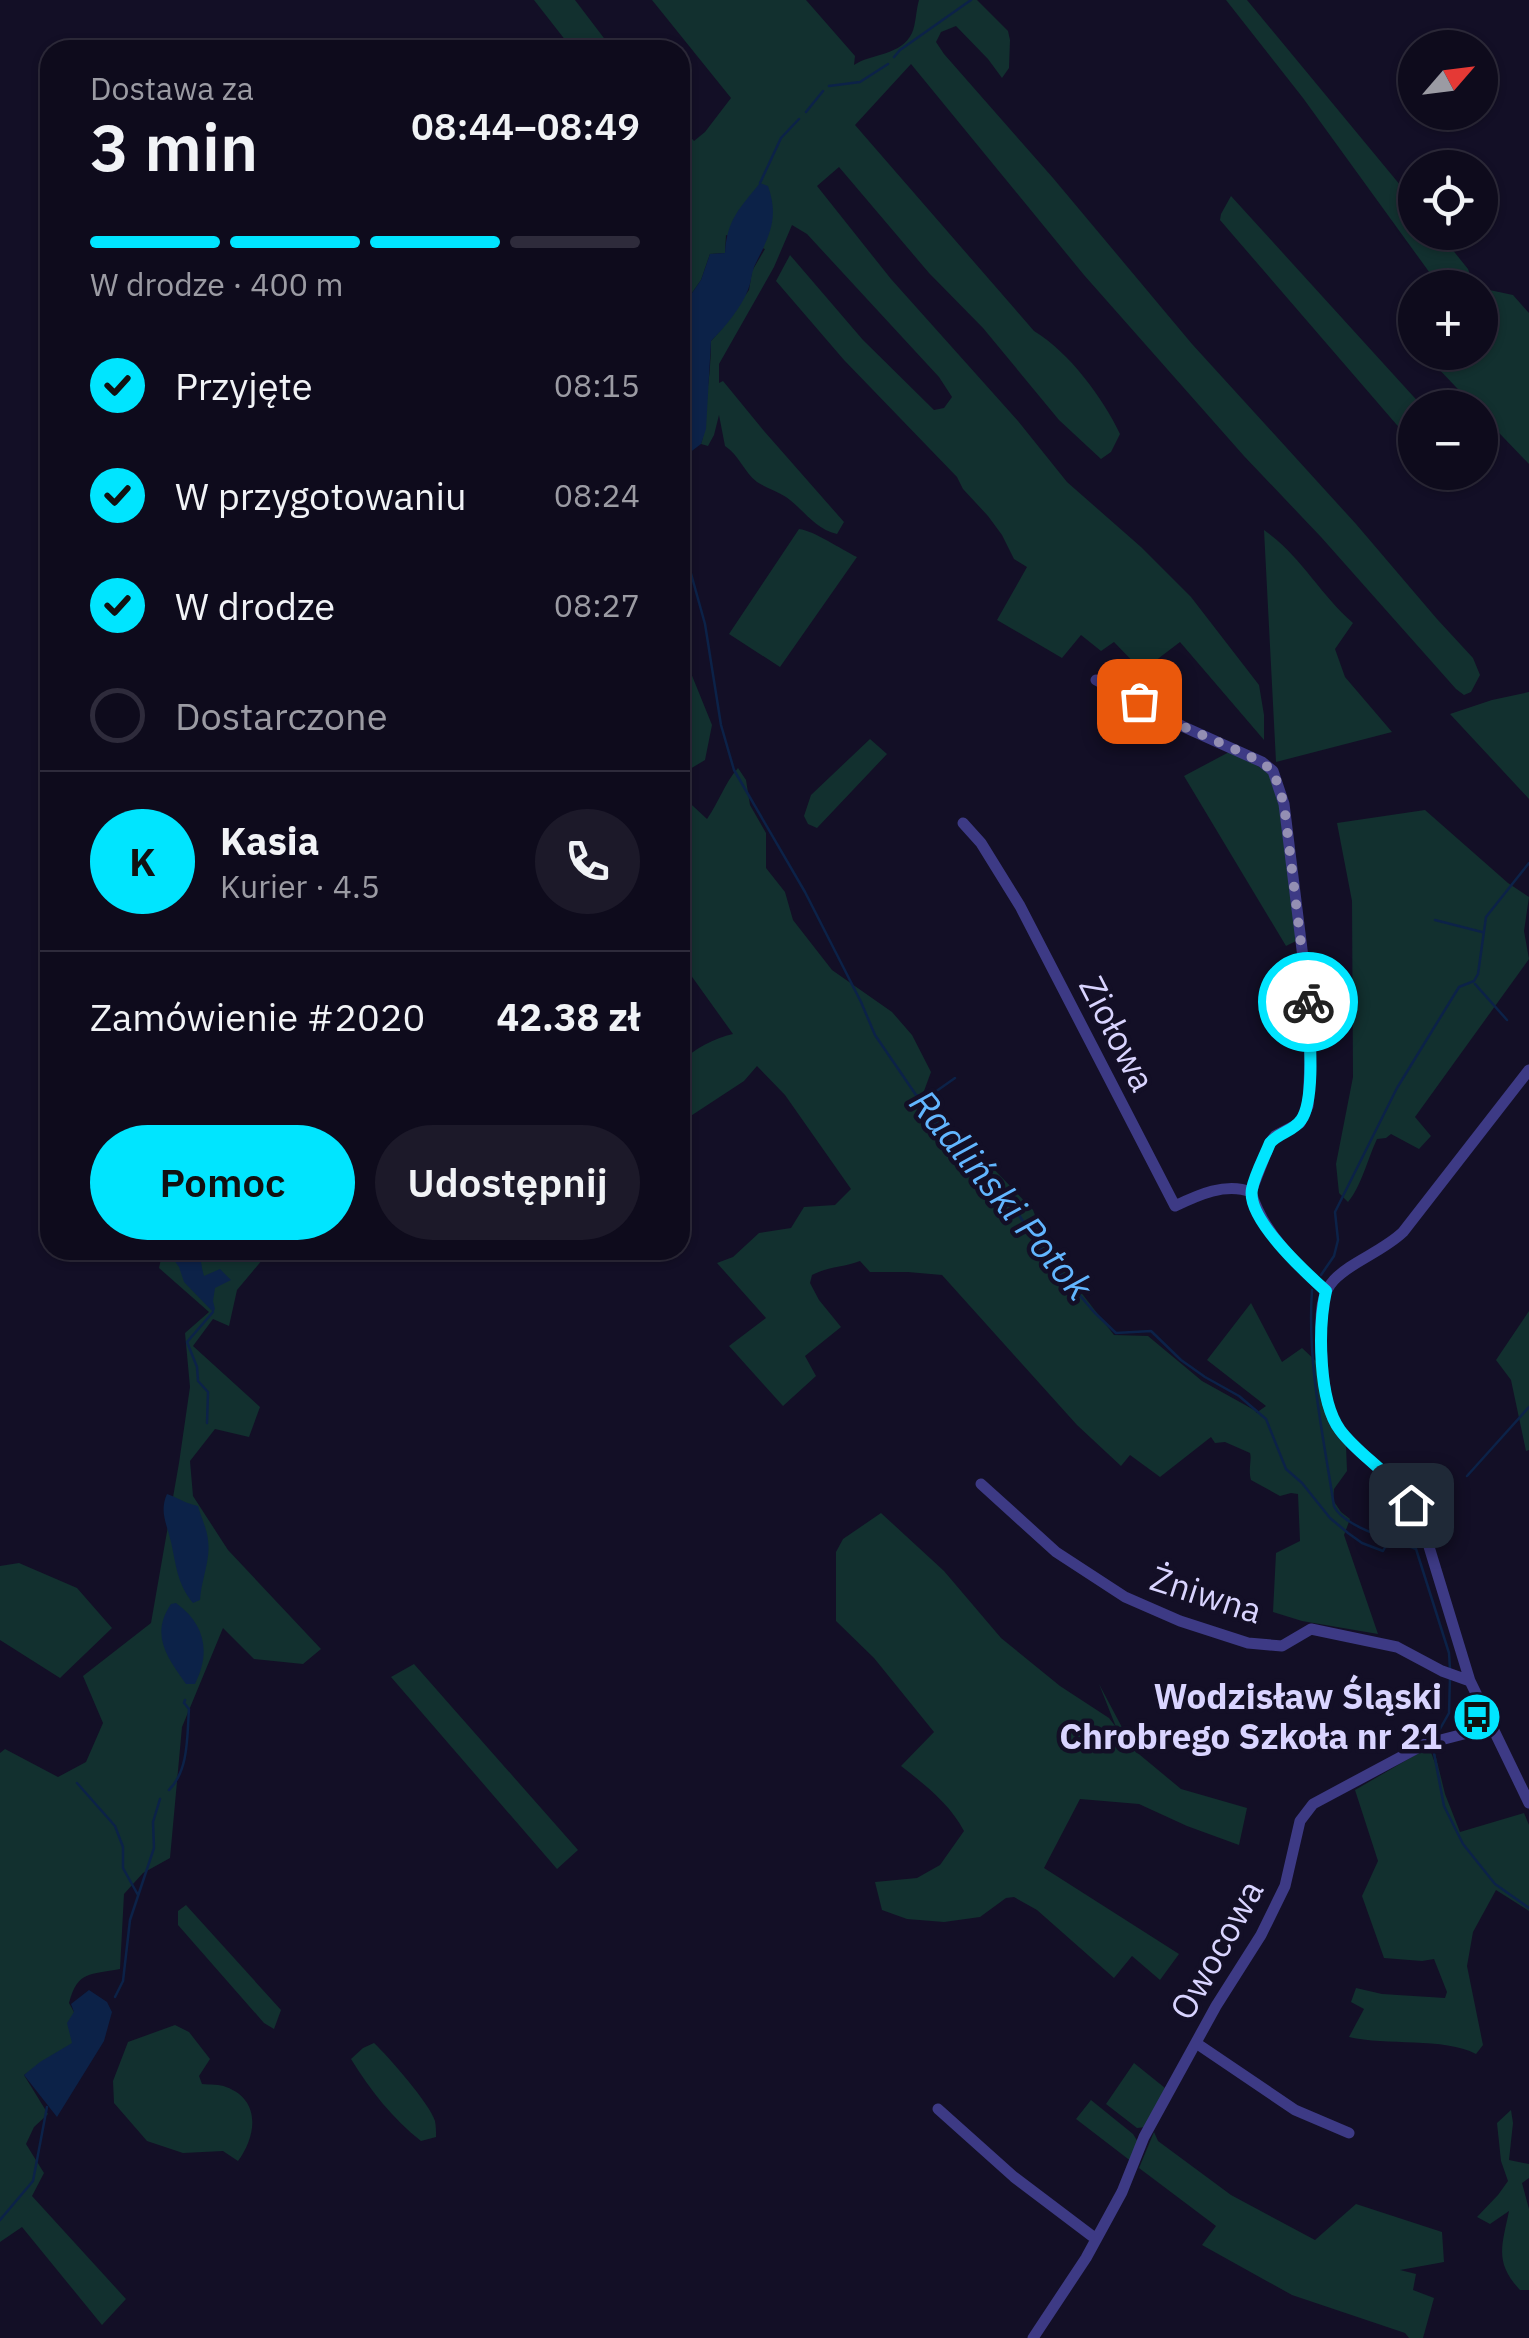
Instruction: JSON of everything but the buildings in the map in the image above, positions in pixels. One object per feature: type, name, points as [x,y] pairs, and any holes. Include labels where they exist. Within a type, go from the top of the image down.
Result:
[{"type":"street","points":[[1096,680],[1273,770],[1284,804],[1308,998],[1308,1106],[1300,1123],[1275,1136],[1270,1143],[1250,1192],[1268,1231],[1326,1291]]},
{"type":"street","name":"Ziołowa","points":[[964,824],[981,843],[1020,906],[1175,1206],[1218,1190],[1250,1192]]},
{"type":"street","points":[[1529,1070],[1403,1232],[1334,1280],[1326,1291],[1321,1311],[1325,1381],[1335,1422],[1342,1434],[1392,1481],[1423,1526],[1470,1681],[1529,1803]]},
{"type":"street","name":"Żniwna","points":[[981,1484],[1056,1552],[1125,1597],[1180,1621],[1248,1643],[1282,1646],[1311,1629],[1397,1647],[1470,1681]]},
{"type":"street","name":"Owocowa","points":[[1033,2338],[1086,2258],[1122,2192],[1144,2138],[1216,2006],[1261,1935],[1285,1886],[1300,1821],[1313,1804],[1425,1744],[1491,1727]]},
{"type":"street","points":[[1196,2043],[1296,2110],[1349,2132]]},
{"type":"street","points":[[938,2109],[1014,2177],[1096,2239]]},
{"type":"green space","points":[[534,0],[575,0],[605,40],[565,40]]},
{"type":"green space","points":[[652,0],[806,0],[855,56],[854,65],[894,50],[907,40],[919,0],[977,0],[1008,31],[1009,68],[1002,78],[956,26],[941,32],[936,42],[944,54],[1192,344],[1473,658],[1480,675],[1471,692],[1464,695],[1456,689],[1244,456],[1084,275],[911,64],[855,125],[1034,331],[1084,377],[1120,434],[1111,452],[1101,459],[1059,420],[983,328],[929,273],[839,167],[817,186],[891,279],[1067,482],[1191,597],[1259,685],[1264,740],[1180,642],[1142,671],[1114,642],[1101,651],[1081,635],[1062,658],[997,620],[1027,567],[1014,559],[1002,535],[957,477],[844,360],[776,281],[790,255],[863,340],[934,410],[944,408],[952,397],[939,377],[807,234],[792,225],[774,267],[719,364],[719,383],[723,381],[844,522],[837,534],[822,528],[786,497],[752,478],[725,446],[719,415],[708,446],[701,444],[711,341],[749,290],[752,271],[765,249],[726,235],[725,253],[710,254],[701,280],[690,296],[690,137],[694,141],[705,132],[731,98],[690,47],[690,40],[684,40]]},
{"type":"green space","points":[[1226,0],[1247,0],[1398,182],[1398,229]]},
{"type":"green space","points":[[1231,196],[1408,390],[1398,390],[1398,426],[1220,220]]},
{"type":"green space","points":[[1413,250],[1453,250],[1468,270],[1428,270]]},
{"type":"green space","points":[[1498,292],[1513,295],[1529,313],[1529,464],[1498,432],[1498,390],[1459,390],[1440,370],[1498,370]]},
{"type":"green space","points":[[799,529],[857,557],[780,667],[729,634]]},
{"type":"green space","points":[[1264,530],[1353,623],[1335,649],[1345,677],[1392,732],[1276,762]]},
{"type":"green space","points":[[690,671],[712,725],[705,760],[690,769]]},
{"type":"green space","points":[[1529,692],[1529,799],[1450,714]]},
{"type":"green space","points":[[870,739],[887,754],[817,828],[808,824],[804,816],[811,795]]},
{"type":"green space","points":[[1231,751],[1268,772],[1280,806],[1298,940],[1286,946],[1184,776]]},
{"type":"green space","points":[[738,768],[746,780],[750,805],[766,833],[766,868],[785,892],[793,920],[832,970],[892,1012],[912,1035],[931,1072],[924,1091],[917,1096],[1033,1210],[1049,1251],[1114,1335],[1148,1336],[1202,1381],[1256,1413],[1266,1406],[1207,1360],[1251,1303],[1282,1362],[1302,1348],[1317,1362],[1346,1445],[1347,1471],[1334,1489],[1333,1500],[1350,1519],[1344,1535],[1378,1634],[1273,1612],[1276,1553],[1300,1541],[1298,1494],[1280,1496],[1251,1480],[1250,1453],[1225,1442],[1215,1443],[1211,1437],[1160,1477],[1130,1455],[1121,1466],[1077,1425],[942,1275],[870,1272],[860,1261],[812,1275],[810,1283],[819,1300],[841,1327],[805,1356],[816,1376],[783,1406],[729,1346],[766,1318],[717,1263],[733,1257],[759,1233],[791,1228],[804,1207],[835,1205],[851,1189],[785,1095],[757,1066],[744,1081],[690,1116],[690,1054],[733,1034],[690,974],[690,803],[707,819]]},
{"type":"green space","points":[[1425,810],[1529,897],[1524,931],[1529,959],[1415,1117],[1431,1136],[1419,1149],[1391,1134],[1377,1139],[1348,1202],[1339,1193],[1336,1164],[1353,1077],[1352,901],[1337,823]]},
{"type":"green space","points":[[161,1260],[262,1260],[237,1290],[229,1326],[213,1319],[193,1346],[260,1407],[249,1437],[215,1429],[190,1461],[193,1496],[228,1550],[321,1649],[303,1664],[254,1659],[223,1628],[182,1727],[170,1858],[143,1873],[124,1894],[120,1969],[87,1976],[77,1985],[69,2003],[74,2012],[73,2043],[24,2075],[48,2114],[34,2127],[26,2144],[44,2173],[32,2196],[126,2299],[102,2325],[22,2227],[0,2242],[0,1753],[5,1749],[58,1777],[86,1762],[103,1723],[83,1676],[151,1623],[190,1387],[185,1333],[209,1312],[159,1268]]},
{"type":"green space","points":[[1529,1311],[1526,1451],[1511,1380],[1496,1360]]},
{"type":"green space","points":[[881,1513],[944,1571],[1001,1638],[1116,1727],[1099,1684],[1134,1750],[1181,1789],[1247,1808],[1239,1845],[1139,1804],[1080,1799],[1044,1868],[1179,1954],[1160,1980],[1132,1956],[1114,1978],[1037,1910],[1014,1897],[1006,1898],[980,1917],[944,1922],[907,1919],[882,1910],[875,1882],[917,1878],[940,1865],[964,1831],[944,1803],[901,1766],[934,1732],[874,1658],[836,1621],[836,1552],[843,1539]]},
{"type":"green space","points":[[19,1563],[77,1588],[112,1628],[60,1678],[0,1640],[0,1566]]},
{"type":"green space","points":[[414,1664],[578,1850],[557,1869],[391,1677]]},
{"type":"green space","points":[[1433,1745],[1445,1794],[1460,1832],[1524,1813],[1529,1825],[1529,1911],[1496,1890],[1473,1932],[1467,1966],[1483,2045],[1476,2054],[1448,2045],[1349,2037],[1364,2009],[1351,2002],[1356,1988],[1382,1994],[1445,1998],[1447,1992],[1434,1959],[1384,1958],[1362,1896],[1378,1861],[1355,1790],[1429,1747],[1435,1763]]},
{"type":"green space","points":[[186,1905],[281,2010],[274,2029],[264,2023],[178,1925],[178,1911]]},
{"type":"green space","points":[[175,2025],[189,2032],[210,2059],[199,2076],[202,2084],[224,2086],[246,2101],[252,2130],[238,2161],[223,2151],[183,2153],[147,2141],[114,2103],[113,2081],[128,2042]]},
{"type":"green space","points":[[374,2043],[425,2103],[435,2121],[436,2137],[421,2141],[358,2071],[351,2059]]},
{"type":"green space","points":[[1134,2063],[1165,2088],[1146,2127],[1137,2128],[1106,2104]]},
{"type":"green space","points":[[1091,2100],[1133,2134],[1138,2142],[1132,2162],[1076,2119]]},
{"type":"green space","points":[[1511,2110],[1509,2160],[1529,2164],[1529,2178],[1522,2183],[1529,2209],[1529,2290],[1520,2290],[1503,2262],[1509,2211],[1490,2224],[1477,2217],[1508,2181],[1501,2161],[1497,2123]]},
{"type":"green space","points":[[1154,2132],[1158,2141],[1231,2195],[1315,2240],[1356,2204],[1442,2232],[1444,2262],[1400,2270],[1416,2274],[1413,2290],[1434,2298],[1423,2338],[1409,2338],[1405,2333],[1292,2295],[1202,2245],[1216,2226],[1139,2168]]},
{"type":"water","points":[[760,183],[768,186],[773,209],[771,228],[745,297],[711,341],[706,429],[701,444],[690,452],[690,296],[701,280],[710,254],[725,253],[732,223]]},
{"type":"water","points":[[174,1260],[201,1260],[204,1276],[220,1269],[231,1280],[215,1288],[213,1312],[184,1282]]},
{"type":"water","points":[[167,1494],[198,1506],[206,1532],[209,1548],[200,1600],[193,1603],[176,1566],[164,1512]]},
{"type":"water","points":[[176,1603],[193,1620],[202,1639],[203,1661],[195,1684],[186,1684],[163,1646],[165,1615],[171,1604]]},
{"type":"water","points":[[89,1990],[107,2002],[112,2012],[104,2041],[57,2117],[24,2075],[72,2043],[67,2023],[74,2012],[71,2004]]},
{"type":"waterway","points":[[894,57],[971,0]]},
{"type":"waterway","points":[[829,86],[860,82],[888,64]]},
{"type":"waterway","points":[[806,112],[823,91]]},
{"type":"waterway","points":[[760,183],[781,138],[799,119]]},
{"type":"waterway","name":"Radliński Potok","points":[[690,570],[705,624],[721,725],[734,770],[805,892],[875,1035],[916,1095],[928,1097],[939,1129],[974,1159],[983,1181],[997,1189],[1044,1253],[1116,1333],[1151,1331],[1181,1360],[1239,1396],[1266,1419],[1286,1469],[1330,1518],[1362,1543],[1383,1551],[1390,1538]]},
{"type":"waterway","points":[[1321,1275],[1334,1256],[1338,1240],[1335,1212],[1397,1088],[1459,987],[1474,981],[1486,917],[1529,863]]},
{"type":"waterway","points":[[1435,920],[1482,932]]},
{"type":"waterway","points":[[1475,984],[1507,1020]]},
{"type":"waterway","points":[[928,1097],[955,1078]]},
{"type":"waterway","points":[[1312,1290],[1314,1371],[1334,1506],[1358,1526],[1416,1549],[1449,1653],[1450,1669]]},
{"type":"waterway","points":[[207,1423],[208,1392],[198,1381],[187,1342],[213,1312]]},
{"type":"waterway","points":[[1467,1476],[1529,1407]]},
{"type":"waterway","name":"Radliński Potok","points":[[1436,1736],[1449,1713],[1450,1677]]},
{"type":"waterway","points":[[169,1790],[176,1782],[186,1752],[189,1709],[185,1700]]},
{"type":"waterway","name":"Radliński Potok","points":[[1433,1748],[1444,1806],[1463,1844],[1495,1884],[1529,1908]]},
{"type":"waterway","points":[[77,1783],[115,1826],[123,1847],[123,1868],[138,1895]]},
{"type":"waterway","points":[[115,1997],[123,1981],[130,1920],[154,1848],[153,1822],[160,1799]]},
{"type":"waterway","points":[[0,2220],[33,2181],[47,2107]]},
{"type":"way so far","points":[[1139,701],[1273,770],[1284,804],[1308,1002]]},
{"type":"place","name":"Wodzisław Śląski Chrobrego Szkoła nr 21","points":[[1477,1717]]},
{"type":"route","points":[[1308,1002],[1308,1106],[1300,1123],[1275,1136],[1270,1143],[1250,1192],[1268,1231],[1326,1291],[1321,1311],[1322,1344],[1325,1381],[1335,1422],[1411,1505]]}]
